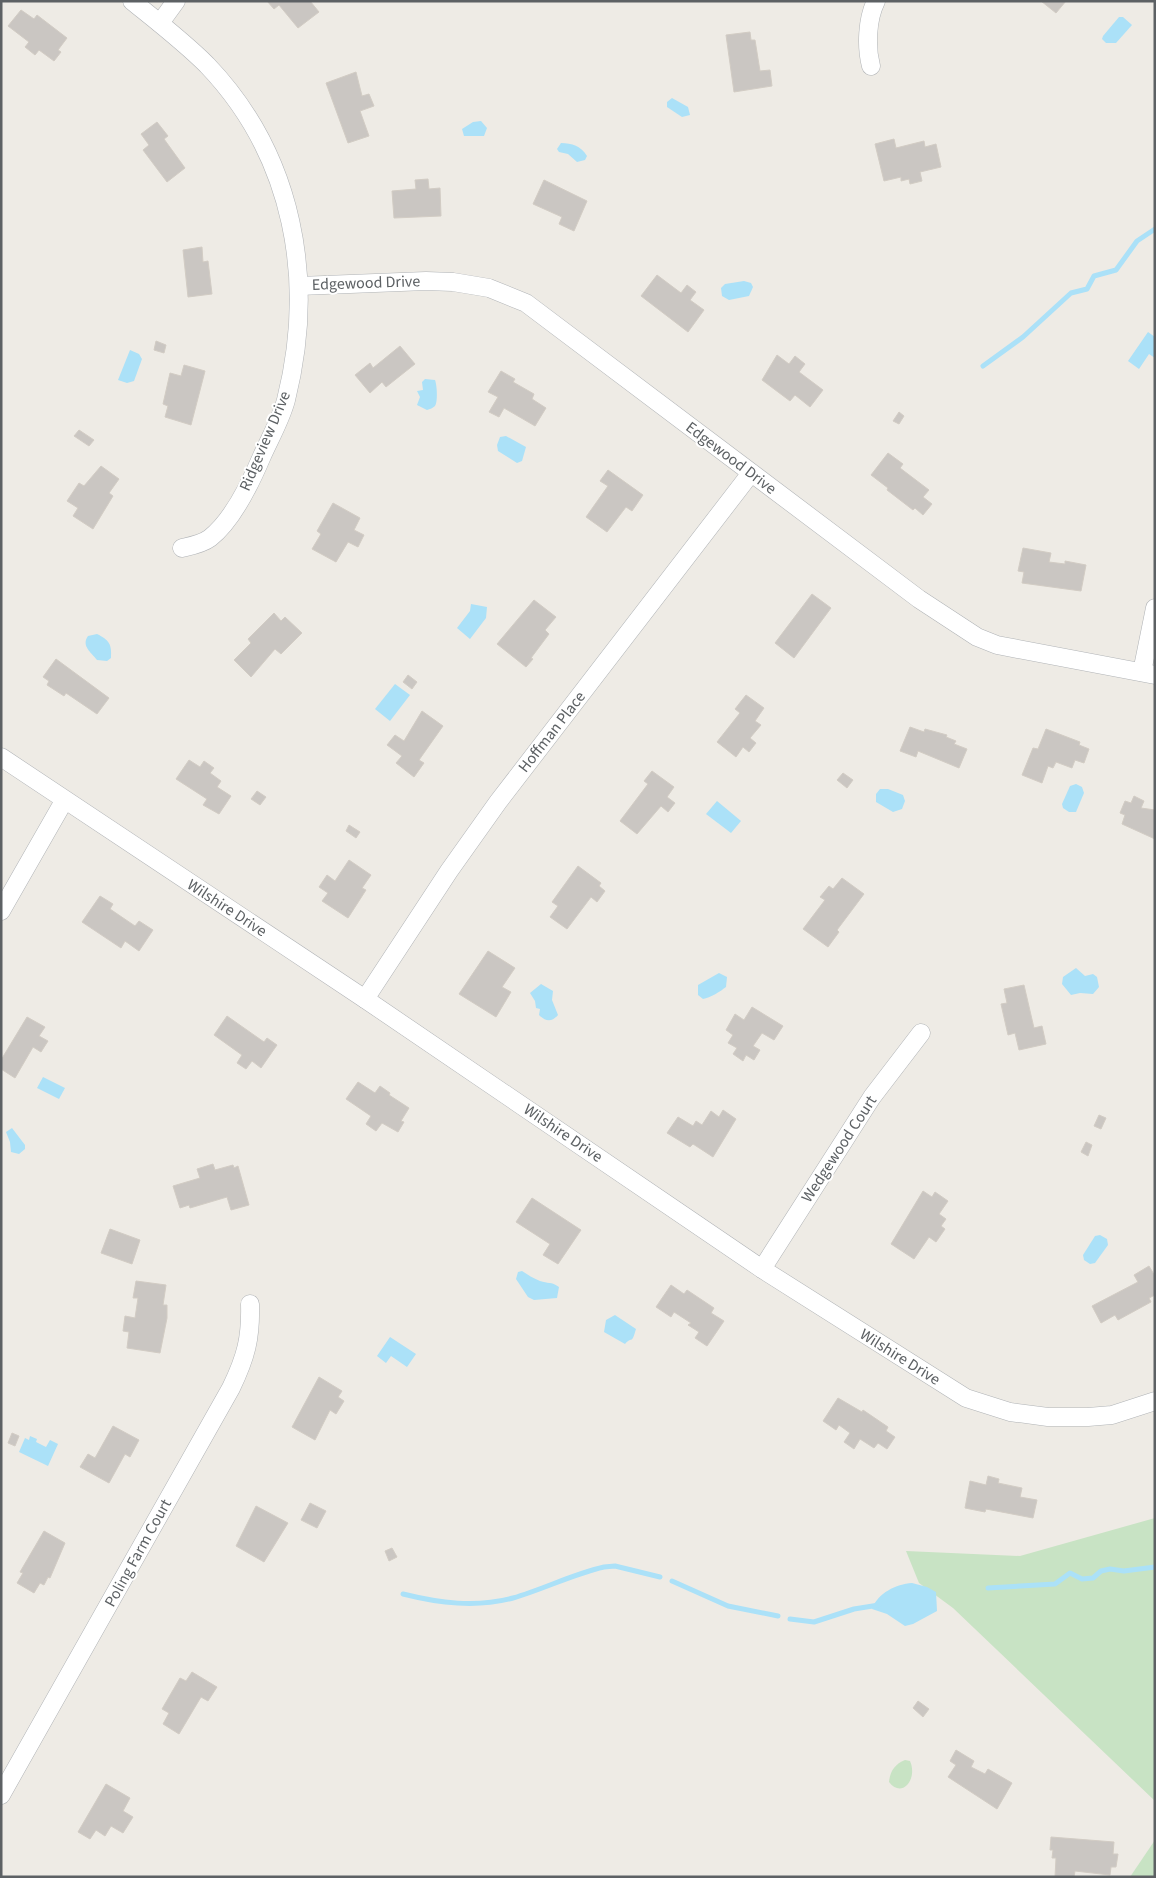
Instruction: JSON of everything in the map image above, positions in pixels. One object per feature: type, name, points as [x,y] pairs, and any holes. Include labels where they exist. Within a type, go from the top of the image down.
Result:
[{"type":"street","name":"Ridgeview Drive","points":[[132,1],[208,66],[252,123],[271,157],[288,211],[299,286],[295,355],[285,402],[250,485],[220,528],[209,539],[182,548]]},
{"type":"street","points":[[160,23],[176,1]]},
{"type":"street","points":[[871,66],[868,57],[871,15],[876,1]]},
{"type":"street","name":"Edgewood Drive","points":[[299,286],[426,281],[453,282],[498,292],[526,303],[750,473],[826,527],[918,599],[977,637],[997,645],[1148,674]]},
{"type":"street","name":"Hoffman Place","points":[[365,999],[449,871],[498,802],[750,473]]},
{"type":"street","points":[[1148,674],[1155,608]]},
{"type":"street","name":"Wilshire Drive","points":[[1,757],[64,801],[365,999],[762,1269],[966,1398],[1010,1412],[1048,1417],[1112,1415],[1155,1402]]},
{"type":"street","points":[[1,911],[64,801]]},
{"type":"street","name":"Wedgewood Court","points":[[762,1269],[872,1097],[921,1033]]},
{"type":"street","name":"Poling Farm Court","points":[[1,1795],[231,1388],[248,1347],[251,1330],[250,1304]]},
{"type":"green space","points":[[1155,1518],[1155,1801],[953,1608],[919,1583],[906,1551],[1020,1556]]},
{"type":"green space","points":[[905,1760],[910,1761],[912,1768],[910,1780],[903,1788],[894,1787],[889,1782],[892,1771]]},
{"type":"green space","points":[[1155,1840],[1155,1877],[1130,1877]]},
{"type":"water","points":[[1119,17],[1123,17],[1132,25],[1116,43],[1106,43],[1102,39],[1103,36]]},
{"type":"water","points":[[672,98],[688,107],[690,115],[682,117],[667,107],[667,102]]},
{"type":"water","points":[[481,121],[487,128],[484,136],[464,136],[462,129],[473,122]]},
{"type":"water","points":[[561,143],[579,147],[587,156],[585,160],[577,162],[568,154],[559,152],[557,149]]},
{"type":"water","points":[[744,281],[751,283],[753,287],[749,296],[729,300],[722,296],[721,288],[725,284]]},
{"type":"water","points":[[1148,332],[1155,337],[1155,358],[1149,354],[1139,369],[1128,361]]},
{"type":"water","points":[[130,350],[139,354],[142,359],[134,381],[127,383],[118,380]]},
{"type":"water","points":[[425,379],[435,380],[437,389],[435,406],[427,410],[417,405],[420,397],[417,391],[423,390],[422,382]]},
{"type":"water","points":[[506,436],[526,447],[522,461],[517,463],[498,451],[497,445],[500,437]]},
{"type":"water","points":[[471,604],[487,607],[486,618],[470,639],[457,628],[470,611]]},
{"type":"water","points":[[97,634],[104,638],[110,646],[111,658],[107,661],[97,660],[86,646],[88,636]]},
{"type":"water","points":[[395,684],[410,695],[390,721],[375,709]]},
{"type":"water","points":[[1076,784],[1082,787],[1084,793],[1076,812],[1069,812],[1063,808],[1062,804],[1070,786]]},
{"type":"water","points":[[880,789],[888,789],[903,795],[905,801],[902,809],[893,812],[876,802],[876,794]]},
{"type":"water","points":[[717,801],[741,821],[731,833],[706,814]]},
{"type":"water","points":[[1076,968],[1085,976],[1093,974],[1097,977],[1099,987],[1093,994],[1080,993],[1071,995],[1062,984],[1063,977]]},
{"type":"water","points":[[719,973],[727,977],[726,987],[712,996],[703,999],[698,995],[698,985]]},
{"type":"water","points":[[541,984],[553,991],[552,1000],[558,1015],[551,1020],[544,1019],[539,1015],[540,1009],[536,1008],[535,1001],[530,993]]},
{"type":"water","points":[[43,1077],[65,1088],[59,1099],[37,1088]]},
{"type":"water","points":[[12,1128],[25,1145],[25,1149],[19,1154],[11,1152],[6,1132]]},
{"type":"water","points":[[1100,1235],[1107,1239],[1108,1245],[1095,1263],[1090,1264],[1084,1260],[1083,1255],[1095,1236]]},
{"type":"water","points":[[522,1271],[540,1281],[552,1283],[559,1287],[557,1298],[534,1300],[528,1297],[516,1279],[518,1272]]},
{"type":"water","points":[[615,1315],[636,1329],[632,1339],[625,1344],[604,1332],[606,1320]]},
{"type":"water","points":[[390,1337],[416,1354],[407,1367],[391,1356],[386,1363],[377,1356]]},
{"type":"water","points":[[30,1436],[37,1439],[36,1442],[46,1447],[50,1440],[58,1444],[48,1466],[19,1452],[25,1438],[29,1440]]},
{"type":"water","points":[[912,1583],[927,1587],[936,1592],[937,1611],[913,1624],[905,1626],[887,1614],[872,1609],[879,1598],[888,1590]]},
{"type":"building","points":[[267,1],[310,1],[319,12],[298,28],[279,5],[274,9]]},
{"type":"building","points":[[1041,1],[1066,1],[1056,13]]},
{"type":"building","points":[[21,10],[34,19],[37,15],[67,38],[58,50],[61,52],[54,61],[39,50],[35,55],[25,47],[29,42],[8,26]]},
{"type":"building","points":[[750,32],[751,40],[755,40],[760,71],[770,70],[772,86],[734,92],[726,35]]},
{"type":"building","points":[[356,72],[362,96],[369,94],[374,106],[360,111],[369,136],[348,143],[326,83]]},
{"type":"building","points":[[157,122],[168,136],[164,139],[185,168],[167,182],[143,150],[149,145],[141,134]]},
{"type":"building","points":[[894,139],[896,148],[924,141],[925,147],[936,144],[941,167],[920,172],[922,181],[910,184],[909,179],[901,181],[901,177],[884,181],[875,144]]},
{"type":"building","points":[[428,179],[429,189],[440,188],[441,216],[394,218],[392,191],[416,189],[415,180]]},
{"type":"building","points":[[544,180],[587,201],[574,231],[559,224],[562,217],[533,204]]},
{"type":"building","points":[[202,247],[203,262],[208,261],[212,294],[188,297],[183,250]]},
{"type":"building","points":[[657,275],[681,293],[687,285],[696,292],[690,300],[704,310],[688,332],[641,296]]},
{"type":"building","points":[[156,341],[166,345],[164,353],[154,350]]},
{"type":"building","points":[[400,346],[415,364],[386,387],[382,382],[370,393],[355,375],[370,363],[373,368]]},
{"type":"building","points":[[777,355],[789,364],[795,356],[805,364],[799,372],[823,390],[810,407],[795,395],[790,401],[762,380]]},
{"type":"building","points":[[184,365],[205,371],[191,425],[165,417],[168,406],[163,404],[170,373],[181,376]]},
{"type":"building","points":[[501,371],[515,379],[513,382],[534,394],[532,399],[546,408],[535,426],[504,408],[499,417],[489,412],[498,397],[488,392]]},
{"type":"building","points":[[899,412],[904,416],[899,424],[893,421]]},
{"type":"building","points":[[79,430],[94,440],[89,446],[74,436]]},
{"type":"building","points":[[888,453],[903,464],[900,468],[929,490],[923,497],[932,504],[923,515],[915,508],[913,510],[887,490],[888,488],[871,475]]},
{"type":"building","points":[[101,466],[119,479],[109,493],[113,496],[93,529],[73,516],[78,508],[67,501],[79,483],[84,486]]},
{"type":"building","points":[[608,470],[643,495],[632,511],[626,507],[607,532],[586,517],[608,486],[600,481]]},
{"type":"building","points":[[333,503],[360,518],[354,530],[364,535],[358,547],[348,542],[336,562],[312,549],[321,534],[317,531]]},
{"type":"building","points":[[1023,548],[1051,553],[1049,562],[1065,564],[1065,561],[1086,565],[1081,591],[1022,583],[1024,572],[1018,571]]},
{"type":"building","points":[[812,594],[831,608],[794,658],[775,643]]},
{"type":"building","points":[[534,600],[556,617],[545,630],[549,634],[526,667],[497,644]]},
{"type":"building","points":[[274,613],[281,621],[285,617],[302,633],[281,654],[275,649],[251,677],[234,660],[251,643],[248,639]]},
{"type":"building","points":[[56,659],[109,698],[97,714],[66,693],[64,696],[47,685],[49,681],[43,677]]},
{"type":"building","points":[[408,675],[417,682],[412,689],[403,682]]},
{"type":"building","points":[[746,695],[764,708],[755,721],[761,725],[750,738],[756,743],[749,752],[743,747],[736,757],[717,742],[740,713],[735,709]]},
{"type":"building","points":[[422,711],[443,726],[419,760],[424,763],[414,777],[396,763],[402,756],[387,745],[395,735],[404,741]]},
{"type":"building","points":[[910,727],[924,732],[925,729],[947,735],[946,737],[956,741],[954,744],[967,749],[959,768],[918,751],[916,757],[900,751]]},
{"type":"building","points":[[1046,729],[1080,742],[1079,745],[1089,749],[1084,763],[1075,760],[1072,768],[1056,762],[1053,768],[1048,766],[1042,783],[1022,775],[1033,748],[1038,749]]},
{"type":"building","points":[[189,760],[200,767],[204,761],[214,768],[210,773],[221,781],[217,787],[231,796],[219,814],[203,805],[207,799],[176,779]]},
{"type":"building","points":[[652,771],[674,787],[667,797],[675,803],[668,812],[661,806],[637,834],[620,821],[648,784],[644,781]]},
{"type":"building","points":[[843,773],[853,780],[847,788],[837,780]]},
{"type":"building","points":[[257,791],[266,797],[260,805],[251,799]]},
{"type":"building","points":[[1134,796],[1144,801],[1141,808],[1155,810],[1155,839],[1122,824],[1125,815],[1120,813],[1125,801],[1131,803]]},
{"type":"building","points":[[349,825],[360,832],[356,838],[346,831]]},
{"type":"building","points":[[349,860],[371,875],[362,888],[366,890],[348,918],[322,901],[328,893],[319,887],[327,875],[335,881]]},
{"type":"building","points":[[578,866],[601,883],[599,886],[605,891],[597,902],[591,897],[567,929],[550,917],[558,906],[552,902]]},
{"type":"building","points":[[842,878],[864,894],[837,930],[839,932],[828,947],[803,929],[825,900],[820,897],[829,886],[833,889]]},
{"type":"building","points":[[100,896],[113,904],[110,909],[135,926],[139,921],[153,930],[139,951],[125,941],[121,948],[82,922]]},
{"type":"building","points":[[488,951],[515,968],[502,987],[511,992],[496,1017],[459,994]]},
{"type":"building","points":[[1024,985],[1034,1028],[1042,1026],[1046,1044],[1019,1050],[1015,1033],[1008,1035],[1001,1004],[1007,1003],[1004,989]]},
{"type":"building","points":[[752,1007],[783,1026],[774,1040],[762,1033],[753,1046],[760,1050],[754,1060],[746,1055],[743,1061],[733,1054],[737,1048],[728,1043],[733,1035],[726,1030],[735,1014],[744,1020]]},
{"type":"building","points":[[227,1016],[264,1042],[267,1038],[277,1045],[261,1068],[252,1061],[246,1069],[237,1063],[242,1055],[214,1035]]},
{"type":"building","points":[[27,1017],[45,1027],[39,1036],[48,1041],[41,1052],[33,1047],[15,1078],[1,1069],[1,1060]]},
{"type":"building","points":[[358,1082],[375,1093],[380,1086],[390,1093],[389,1095],[409,1108],[401,1121],[404,1122],[398,1132],[382,1123],[376,1131],[366,1124],[371,1116],[346,1099]]},
{"type":"building","points":[[723,1110],[736,1119],[713,1157],[693,1144],[690,1147],[667,1133],[678,1117],[693,1126],[696,1121],[702,1125],[711,1111],[719,1117]]},
{"type":"building","points":[[1099,1115],[1106,1118],[1101,1129],[1094,1126]]},
{"type":"building","points":[[1086,1142],[1092,1145],[1088,1156],[1081,1152]]},
{"type":"building","points":[[213,1164],[215,1170],[233,1165],[234,1168],[238,1166],[249,1205],[231,1210],[227,1197],[190,1208],[189,1205],[180,1208],[173,1186],[200,1178],[197,1169]]},
{"type":"building","points":[[923,1191],[932,1197],[935,1192],[948,1201],[939,1214],[946,1219],[941,1226],[945,1229],[936,1242],[929,1237],[914,1259],[891,1244]]},
{"type":"building","points":[[532,1198],[581,1230],[558,1264],[543,1255],[550,1244],[516,1222]]},
{"type":"building","points":[[110,1229],[140,1240],[132,1264],[101,1253]]},
{"type":"building","points":[[1149,1266],[1155,1276],[1155,1295],[1149,1298],[1151,1302],[1118,1320],[1115,1315],[1101,1323],[1092,1306],[1138,1282],[1134,1275]]},
{"type":"building","points":[[136,1281],[166,1285],[163,1305],[167,1305],[167,1318],[160,1353],[127,1348],[129,1332],[123,1331],[125,1316],[135,1318],[138,1298],[133,1298]]},
{"type":"building","points":[[671,1285],[684,1294],[687,1290],[714,1308],[711,1313],[724,1321],[707,1346],[695,1338],[699,1332],[688,1325],[691,1323],[674,1312],[671,1317],[656,1307]]},
{"type":"building","points":[[319,1377],[342,1391],[338,1397],[344,1401],[336,1414],[330,1410],[315,1440],[292,1427]]},
{"type":"building","points":[[838,1398],[862,1412],[863,1410],[888,1427],[886,1431],[895,1437],[887,1449],[878,1443],[874,1448],[860,1439],[854,1449],[844,1442],[850,1433],[839,1425],[836,1430],[823,1421]]},
{"type":"building","points":[[113,1426],[139,1440],[130,1457],[125,1454],[109,1483],[80,1467],[88,1454],[95,1458]]},
{"type":"building","points":[[12,1433],[19,1436],[15,1446],[8,1443]]},
{"type":"building","points":[[988,1476],[999,1479],[998,1483],[1022,1488],[1020,1497],[1037,1500],[1033,1518],[986,1509],[985,1512],[965,1508],[970,1481],[986,1485]]},
{"type":"building","points":[[310,1503],[326,1511],[317,1528],[301,1520]]},
{"type":"building","points":[[256,1506],[288,1523],[264,1562],[236,1546]]},
{"type":"building","points":[[44,1531],[65,1543],[50,1578],[48,1577],[44,1585],[40,1583],[34,1593],[17,1583],[23,1573],[20,1572]]},
{"type":"building","points":[[392,1548],[397,1557],[389,1561],[385,1551]]},
{"type":"building","points":[[192,1672],[217,1687],[208,1701],[201,1697],[179,1734],[163,1724],[169,1713],[162,1709],[180,1678],[186,1681]]},
{"type":"building","points":[[918,1701],[929,1709],[923,1717],[913,1708]]},
{"type":"building","points":[[956,1750],[974,1761],[971,1767],[985,1774],[988,1769],[1012,1783],[997,1809],[948,1777],[956,1765],[950,1761]]},
{"type":"building","points":[[106,1784],[130,1798],[123,1811],[133,1817],[123,1833],[111,1826],[105,1836],[96,1830],[90,1839],[78,1832]]},
{"type":"building","points":[[1051,1837],[1114,1842],[1113,1854],[1118,1854],[1116,1867],[1111,1867],[1110,1875],[1075,1871],[1074,1877],[1055,1877],[1056,1858],[1052,1858],[1053,1850],[1050,1850]]},
{"type":"waterway","points":[[983,366],[1023,337],[1071,293],[1087,289],[1094,276],[1116,270],[1137,241],[1155,229]]},
{"type":"waterway","points":[[403,1594],[430,1600],[471,1604],[513,1598],[604,1567],[615,1566],[660,1577]]},
{"type":"waterway","points":[[988,1588],[1055,1584],[1070,1573],[1082,1579],[1093,1578],[1101,1571],[1110,1569],[1124,1571],[1155,1567]]},
{"type":"waterway","points":[[672,1581],[728,1606],[778,1616]]},
{"type":"waterway","points":[[790,1619],[814,1622],[854,1609],[879,1605]]}]
